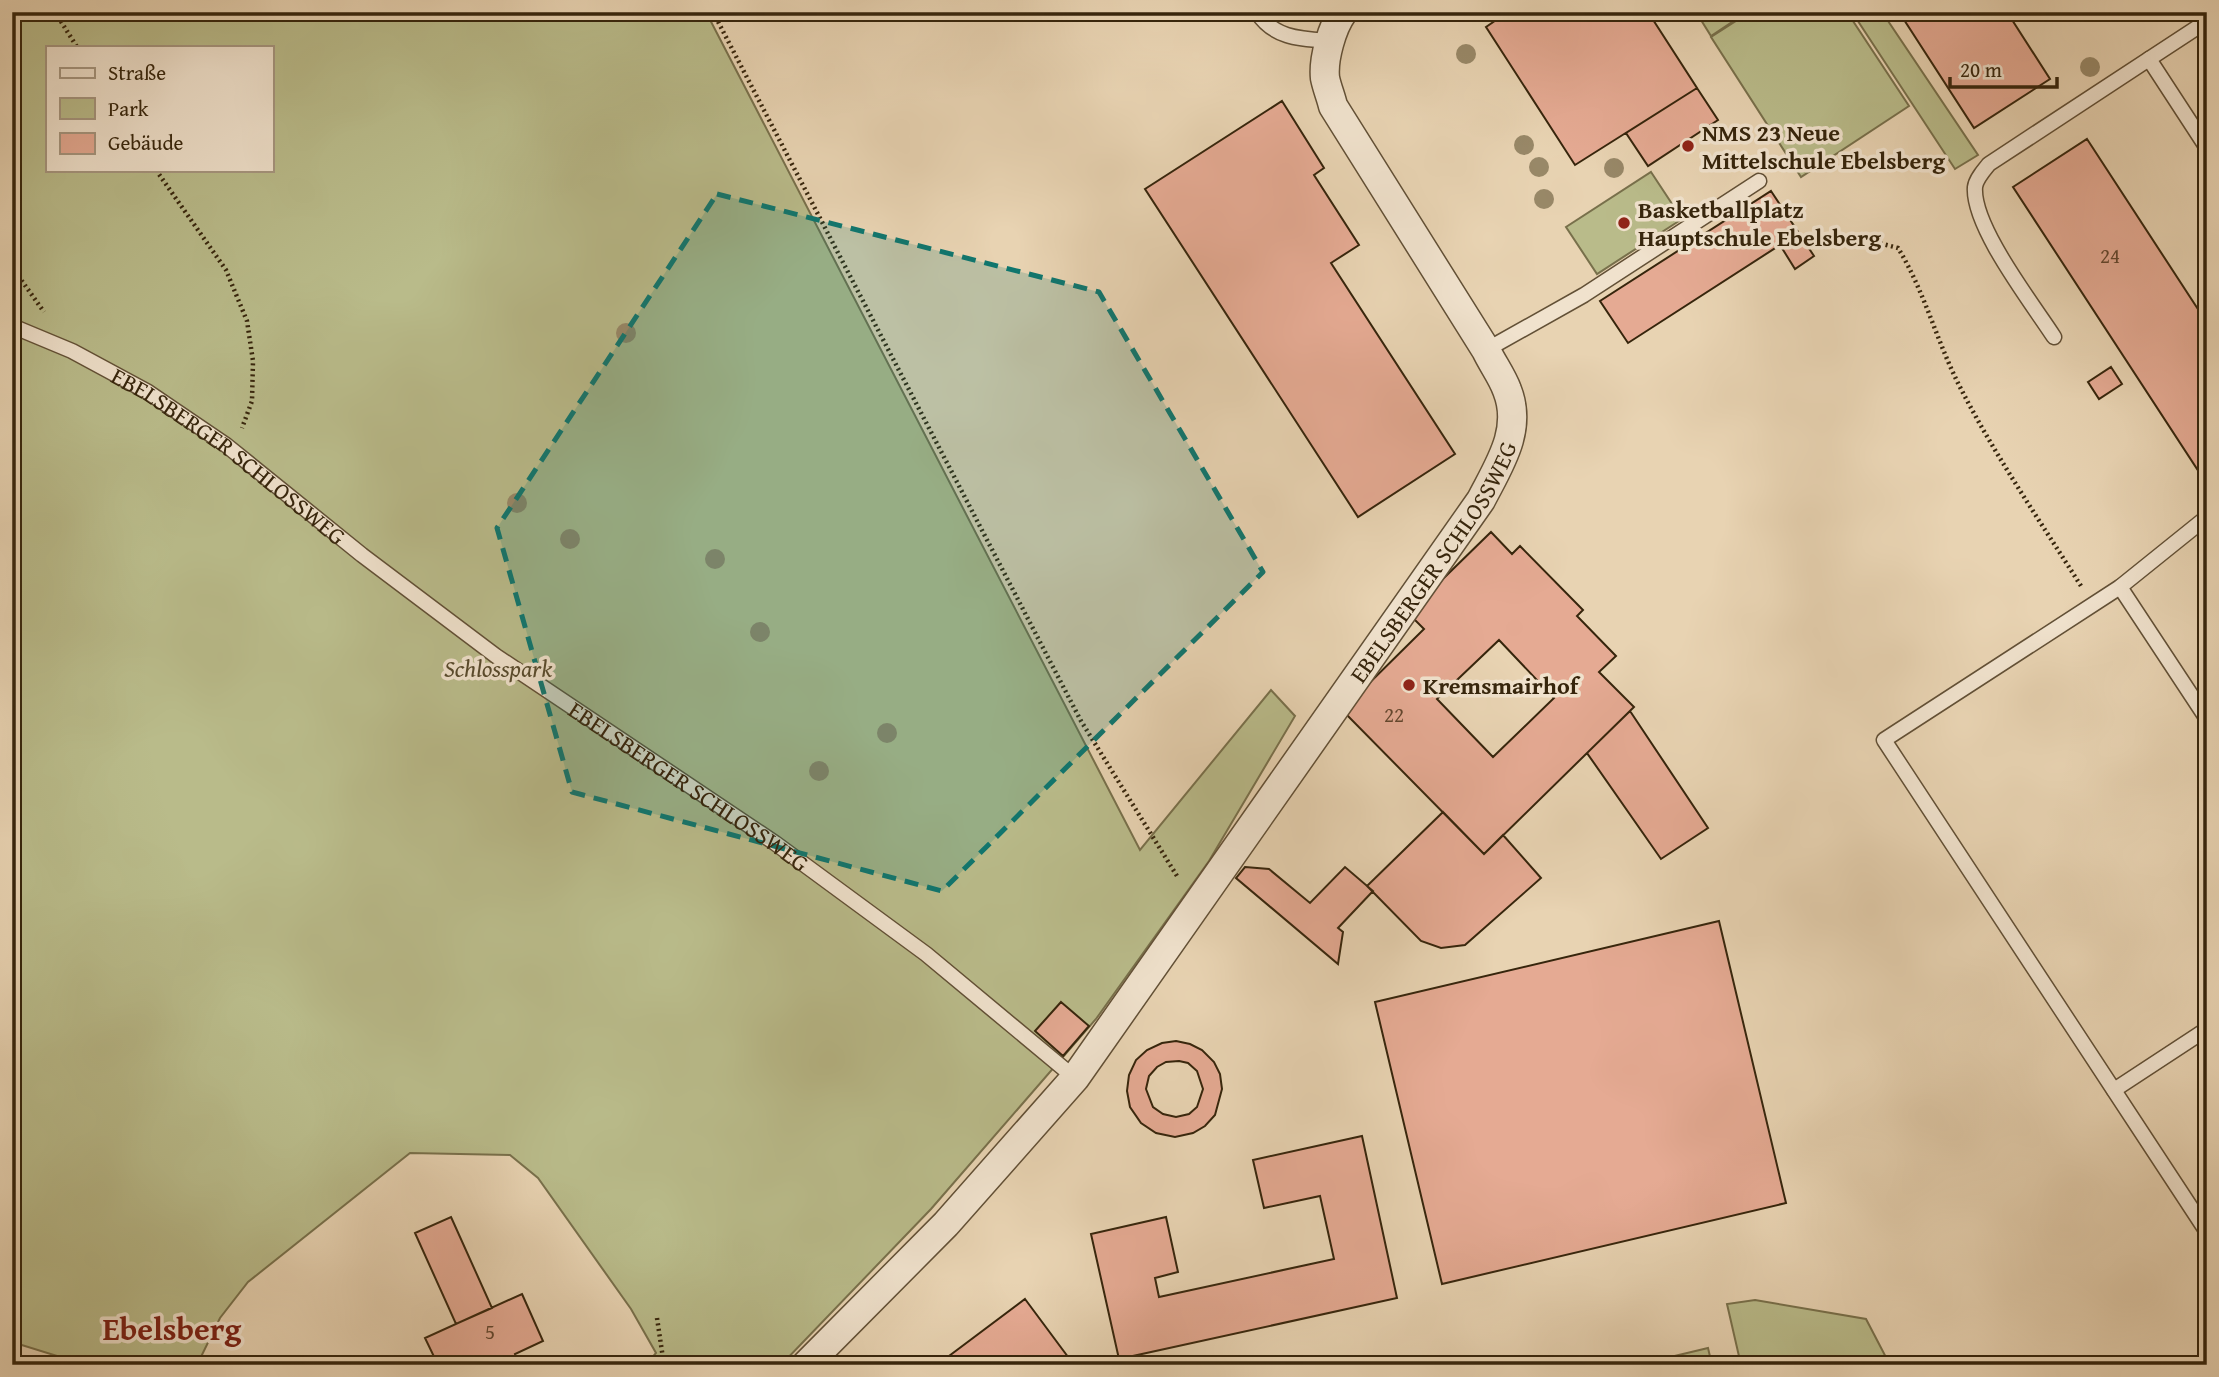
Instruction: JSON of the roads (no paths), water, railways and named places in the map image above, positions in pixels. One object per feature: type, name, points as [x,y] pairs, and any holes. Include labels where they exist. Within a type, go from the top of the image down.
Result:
[{"type":"street","name":"EBELSBERGER SCHLOSSWEG","points":[[806,1365],[946,1224],[1075,1078],[1481,500],[1503,458],[1512,435],[1512,413],[1507,390],[1486,350],[1333,106],[1325,77],[1331,41],[1343,12]]},
{"type":"lane","points":[[1258,12],[1272,29],[1290,37],[1331,41]]},
{"type":"lane","points":[[2054,337],[1991,240],[1977,207],[1975,184],[1989,164],[2207,21]]},
{"type":"lane","points":[[2148,59],[2207,148]]},
{"type":"lane","points":[[1486,350],[1584,295],[1759,181]]},
{"type":"lane","name":"EBELSBERGER SCHLOSSWEG","points":[[12,326],[72,351],[148,393],[226,445],[362,555],[496,656],[775,844],[926,954],[1075,1078]]},
{"type":"lane","points":[[2207,517],[2120,587],[1884,740],[2207,1232]]},
{"type":"lane","points":[[2120,587],[2207,719]]},
{"type":"lane","points":[[2114,1090],[2207,1029]]},
{"type":"place","name":"NMS 23 Neue Mittelschule Ebelsberg","points":[[1688,146]]},
{"type":"place","name":"Basketballplatz Hauptschule Ebelsberg","points":[[1624,223]]},
{"type":"place","name":"Kremsmairhof","points":[[1409,685]]},
{"type":"district","name":"Ebelsberg","points":[[172,1328]]},
{"type":"park label","name":"Schlosspark","points":[[498,668]]}]
